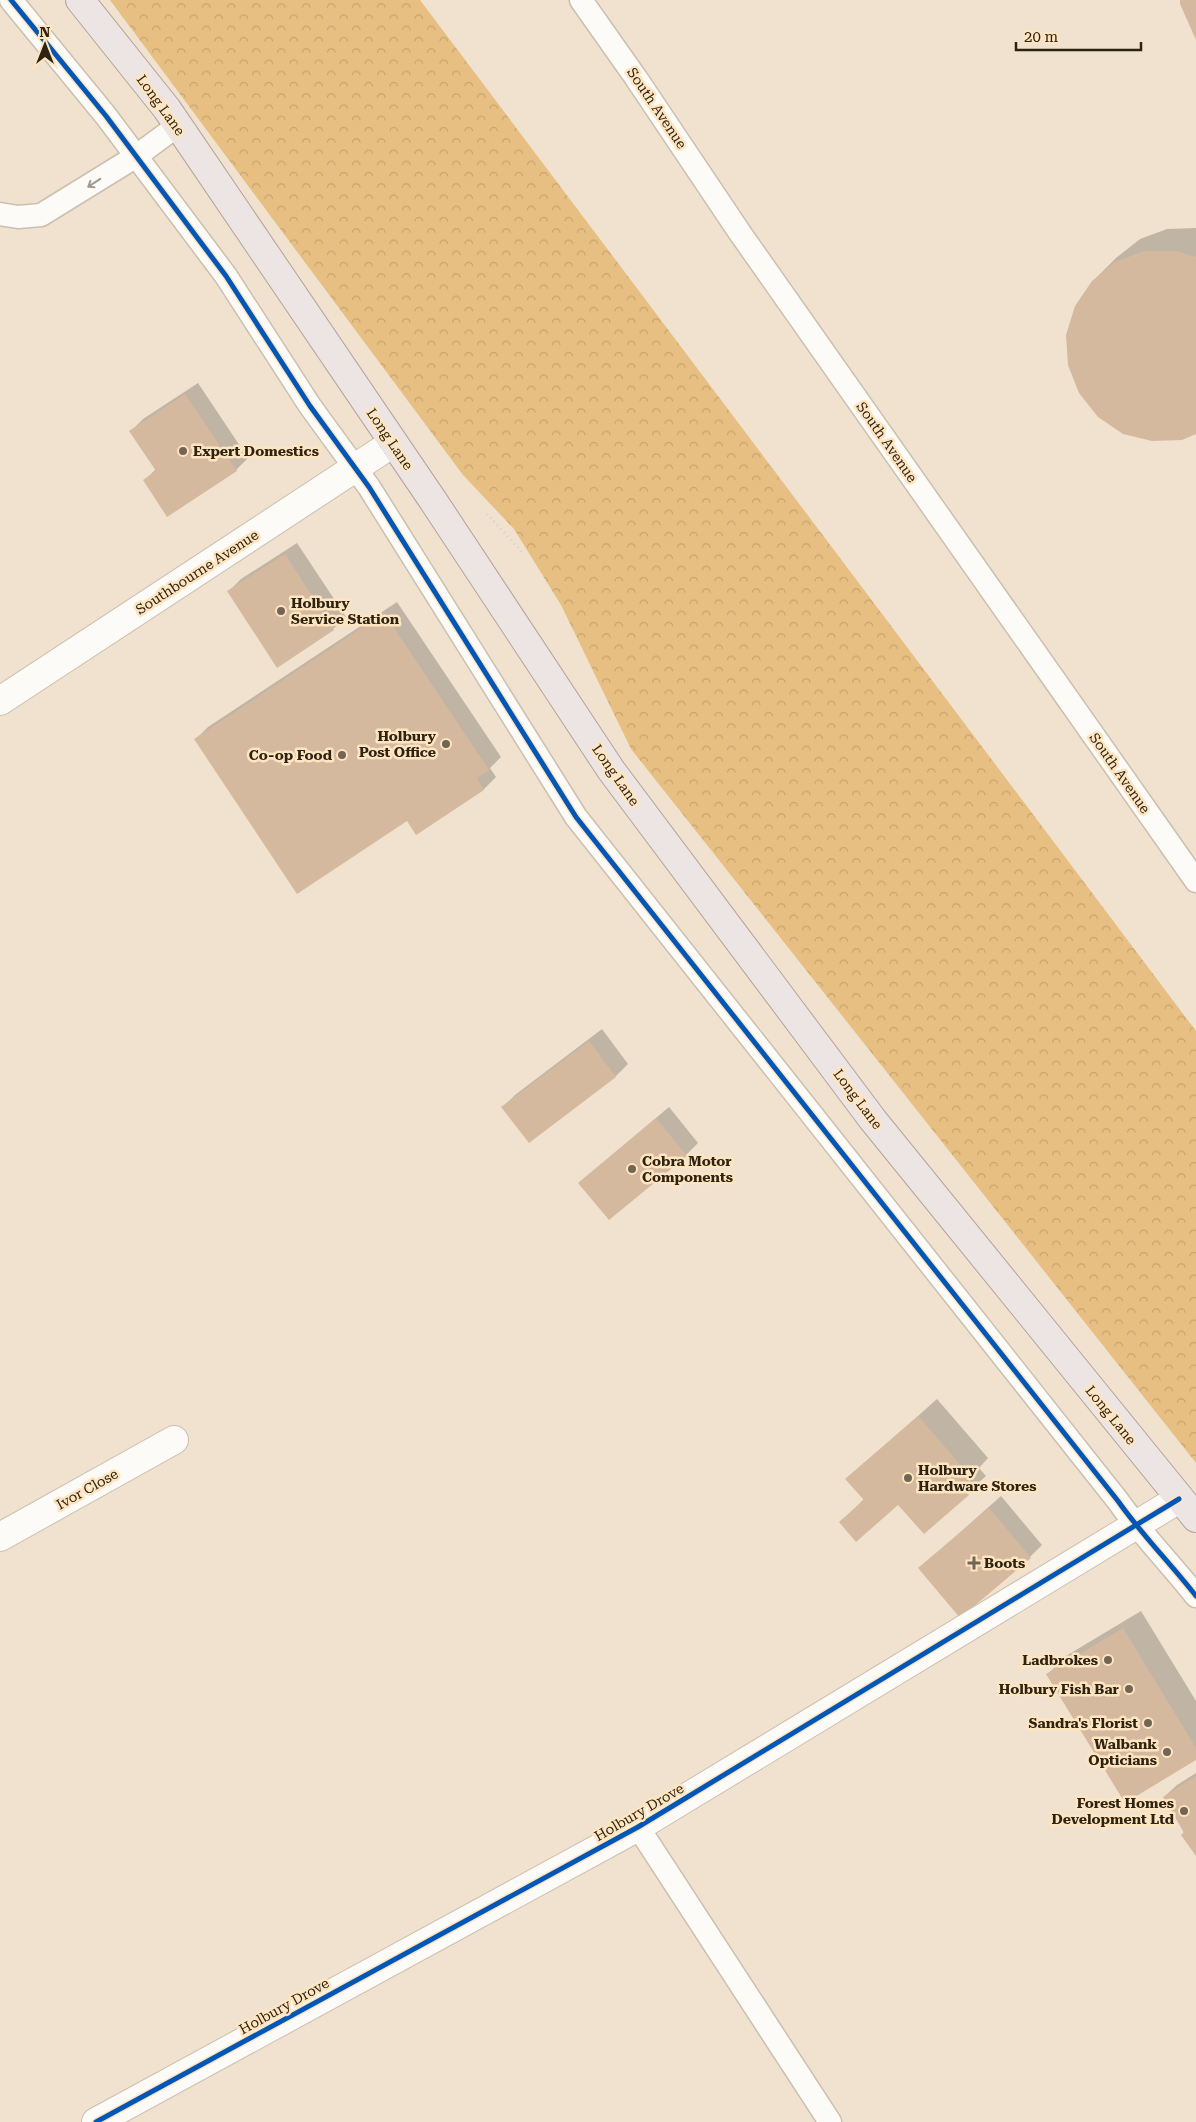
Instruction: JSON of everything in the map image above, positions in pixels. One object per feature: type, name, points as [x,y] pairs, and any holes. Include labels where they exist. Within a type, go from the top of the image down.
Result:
[{"type":"main road","name":"Long Lane","points":[[80,0],[167,109],[393,442],[617,778],[873,1120],[1188,1509]]},
{"type":"street","name":"Southbourne Avenue","points":[[0,700],[393,442]]},
{"type":"street","name":"Ivor Close","points":[[0,1537],[174,1440]]},
{"type":"street","name":"Holbury Drove","points":[[96,2122],[638,1827],[1136,1527],[1188,1509]]},
{"type":"lane","points":[[11,0],[102,111],[226,276],[310,406],[354,469],[369,487],[576,817],[1118,1501],[1136,1527],[1169,1561],[1196,1596]]},
{"type":"lane","name":"South Avenue","points":[[581,0],[740,233],[1196,881]]},
{"type":"lane","points":[[0,214],[18,217],[42,214],[135,157],[177,126]]},
{"type":"lane","points":[[638,1827],[830,2122]]},
{"type":"green space","points":[[110,0],[420,0],[1196,1031],[1196,1463],[631,749],[561,605],[514,529],[463,475]]},
{"type":"building","points":[[1180,0],[1196,0],[1196,40],[1180,4]]},
{"type":"building","points":[[1144,251],[1177,251],[1196,257],[1196,434],[1182,440],[1152,441],[1123,434],[1098,417],[1079,393],[1068,365],[1066,335],[1075,306],[1092,281],[1115,262]]},
{"type":"building","name":"Expert Domestics","points":[[185,394],[237,471],[167,517],[143,480],[156,471],[129,431]]},
{"type":"building","name":"Holbury Service Station","points":[[285,554],[334,630],[277,668],[227,591]]},
{"type":"building","name":"Co-op Food","points":[[384,613],[489,770],[477,778],[484,790],[416,835],[407,821],[297,894],[194,739]]},
{"type":"building","points":[[589,1041],[616,1077],[529,1143],[501,1107]]},
{"type":"building","name":"Cobra Motor Components","points":[[656,1118],[687,1156],[609,1220],[578,1183]]},
{"type":"building","name":"Holbury Hardware Stores","points":[[918,1416],[971,1477],[961,1486],[969,1495],[924,1534],[898,1505],[856,1542],[839,1522],[864,1500],[845,1479]]},
{"type":"building","name":"Boots","points":[[989,1508],[1031,1558],[960,1618],[918,1568]]},
{"type":"building","points":[[1123,1628],[1196,1748],[1196,1760],[1125,1803],[1046,1674]]},
{"type":"building","name":"Forest Homes Development Ltd","points":[[1196,1776],[1196,1856],[1181,1835],[1184,1832],[1163,1797]]},
{"type":"cycle path","points":[[11,0],[106,116],[226,276],[310,406],[369,487],[576,817],[1137,1526],[1196,1596]]},
{"type":"cycle path","points":[[96,2122],[638,1827],[1179,1499]]},
{"type":"place","name":"Expert Domestics","points":[[183,451]]},
{"type":"place","name":"Holbury Service Station","points":[[281,611]]},
{"type":"place","name":"Holbury Post Office","points":[[446,744]]},
{"type":"place","name":"Co-op Food","points":[[342,755]]},
{"type":"place","name":"Cobra Motor Components","points":[[632,1169]]},
{"type":"place","name":"Holbury Hardware Stores","points":[[908,1478]]},
{"type":"place","name":"Boots","points":[[974,1563]]},
{"type":"place","name":"Ladbrokes","points":[[1108,1660]]},
{"type":"place","name":"Holbury Fish Bar","points":[[1129,1689]]},
{"type":"place","name":"Sandra's Florist","points":[[1148,1723]]},
{"type":"place","name":"Walbank Opticians","points":[[1167,1752]]},
{"type":"place","name":"Forest Homes Development Ltd","points":[[1184,1811]]}]
